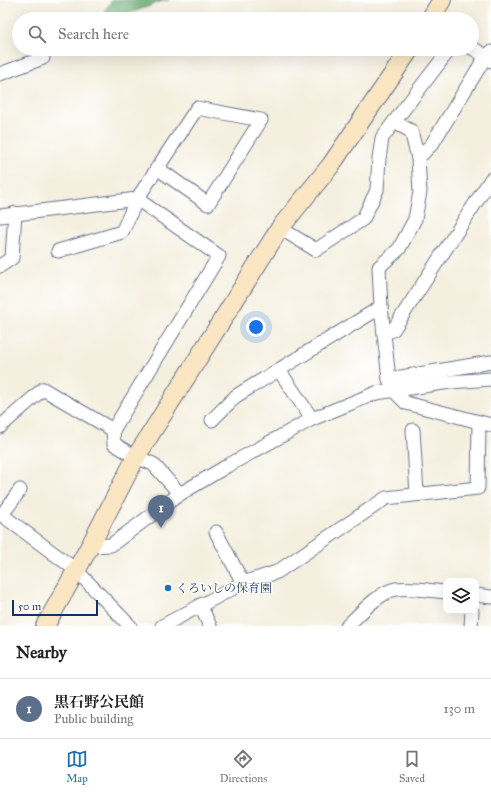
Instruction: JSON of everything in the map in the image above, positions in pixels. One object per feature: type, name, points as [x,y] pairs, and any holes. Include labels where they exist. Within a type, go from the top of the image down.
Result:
[{"type":"street","points":[[434,12],[442,0]]},
{"type":"street","points":[[418,158],[432,144],[489,56],[479,51]]},
{"type":"street","points":[[45,626],[90,546],[136,457],[280,228],[331,165],[405,56]]},
{"type":"street","points":[[280,228],[316,250],[362,219],[378,190],[379,159],[382,138],[445,56]]},
{"type":"street","points":[[0,74],[43,58]]},
{"type":"street","points":[[58,251],[122,232],[137,199],[157,168],[197,108],[262,120],[208,204],[157,168]]},
{"type":"street","points":[[162,626],[243,583],[277,572],[386,498],[478,488],[485,424],[406,403],[392,385],[381,307],[379,267],[399,249],[415,219],[420,192],[418,158],[410,131],[394,122]]},
{"type":"street","points":[[384,333],[393,330],[491,179]]},
{"type":"street","points":[[0,216],[137,199],[220,256],[113,430],[114,444],[136,457],[153,464],[180,494]]},
{"type":"street","points":[[0,266],[12,258],[15,213]]},
{"type":"street","points":[[212,420],[236,396],[381,307]]},
{"type":"street","points":[[90,546],[110,545],[180,494],[312,419],[392,385],[491,362]]},
{"type":"street","points":[[279,370],[312,419]]},
{"type":"street","points":[[392,385],[491,379]]},
{"type":"street","points":[[0,427],[42,390],[113,430]]},
{"type":"street","points":[[413,430],[417,494]]},
{"type":"street","points":[[20,490],[2,515],[76,570],[130,626]]},
{"type":"street","points":[[216,532],[243,583]]},
{"type":"street","points":[[347,626],[379,597],[395,589],[443,592]]},
{"type":"street","points":[[479,595],[491,597]]},
{"type":"street","points":[[200,605],[210,626]]},
{"type":"street","points":[[471,626],[472,614]]},
{"type":"green space","points":[[112,0],[169,0],[134,12],[104,12]]},
{"type":"place","name":"黒石野公民館","points":[[161,528]]},
{"type":"place","name":"くろいしの保育園","points":[[168,588]]}]
